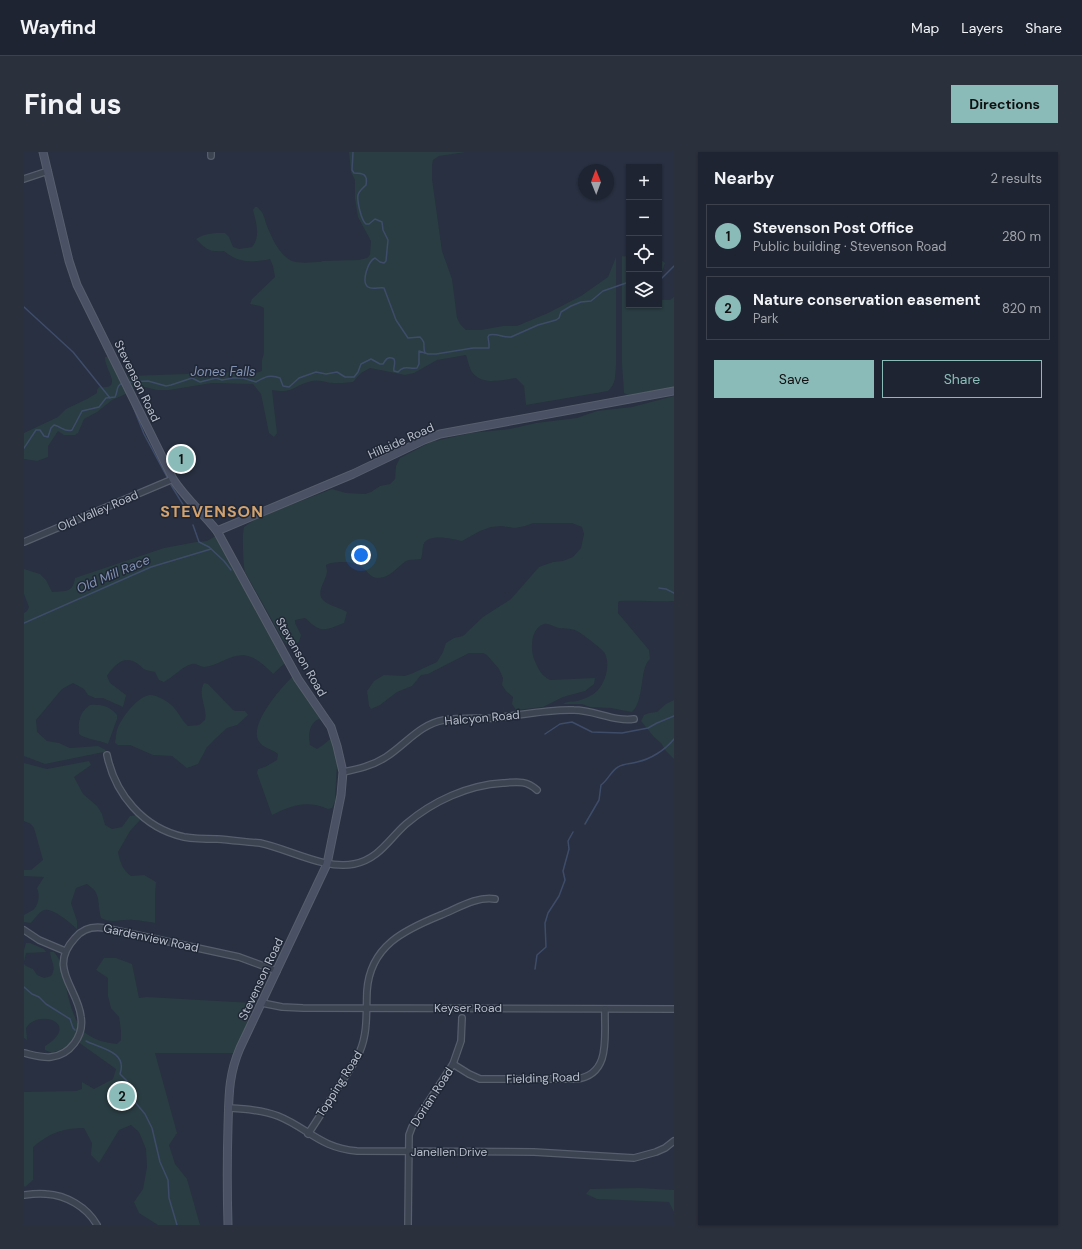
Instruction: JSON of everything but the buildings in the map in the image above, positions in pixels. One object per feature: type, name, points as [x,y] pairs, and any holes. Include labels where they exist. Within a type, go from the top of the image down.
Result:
[{"type":"street","name":"Stevenson Road","points":[[44,152],[72,272],[77,285],[173,479],[184,494],[218,531],[298,678],[331,727],[339,751],[343,772],[341,795],[327,864],[240,1048],[233,1068],[229,1088],[227,1180],[228,1225]]},
{"type":"street","points":[[24,179],[48,170]]},
{"type":"street","name":"Hillside Road","points":[[218,531],[353,474],[424,440],[440,434],[674,391]]},
{"type":"street","name":"Old Valley Road","points":[[24,542],[173,479]]},
{"type":"street","name":"Halcyon Road","points":[[343,772],[371,765],[385,758],[424,728],[442,720],[500,718],[565,710],[583,711],[623,719],[634,719]]},
{"type":"street","points":[[107,754],[114,778],[126,799],[144,818],[158,826],[183,836],[196,839],[245,842],[271,846],[327,864],[354,864],[370,859],[381,852],[405,825],[422,812],[446,798],[460,793],[485,786],[513,782],[530,784],[537,790]]},
{"type":"street","name":"Topping Road","points":[[308,1134],[360,1053],[366,1033],[368,990],[373,970],[381,953],[402,933],[416,926],[477,900],[483,898],[495,899]]},
{"type":"street","name":"Gardenview Road","points":[[65,951],[73,939],[82,930],[98,927],[239,957],[277,971]]},
{"type":"street","points":[[24,930],[39,940],[65,951],[64,972],[81,1018],[79,1036],[74,1045],[58,1056],[40,1057],[24,1053]]},
{"type":"street","name":"Keyser Road","points":[[262,1003],[291,1008],[674,1009]]},
{"type":"street","name":"Fielding Road","points":[[453,1064],[480,1079],[576,1079],[585,1077],[596,1070],[603,1057],[605,1009]]},
{"type":"street","name":"Dorian Road","points":[[408,1225],[408,1140],[410,1131],[453,1064],[461,1041],[462,1018]]},
{"type":"street","name":"Janellen Drive","points":[[229,1108],[271,1114],[294,1124],[308,1134],[329,1145],[345,1150],[408,1152],[534,1152],[629,1158],[640,1157],[656,1152],[665,1148],[674,1141]]},
{"type":"street","points":[[24,1195],[46,1194],[70,1200],[85,1211],[98,1225]]},
{"type":"green space","points":[[349,152],[466,152],[439,156],[433,160],[432,179],[442,251],[452,279],[457,318],[466,330],[517,326],[548,313],[581,296],[608,277],[616,257],[616,366],[615,380],[611,388],[608,391],[526,405],[524,386],[516,378],[499,381],[487,381],[481,379],[472,372],[466,355],[437,360],[414,373],[405,375],[370,368],[361,373],[353,382],[334,383],[315,381],[290,390],[272,390],[277,433],[274,437],[269,433],[261,394],[253,384],[212,383],[169,390],[157,390],[145,387],[132,388],[128,376],[202,372],[256,373],[262,371],[262,360],[264,353],[264,308],[250,304],[252,299],[275,277],[270,259],[258,261],[240,260],[224,251],[208,250],[196,239],[199,237],[210,234],[225,233],[229,237],[233,247],[239,249],[252,247],[255,243],[257,234],[253,210],[257,207],[262,213],[276,246],[283,255],[292,261],[306,263],[359,260],[367,258],[370,255],[371,241],[358,217],[355,199],[355,180],[351,172]]},
{"type":"green space","points":[[622,256],[626,257],[626,308],[662,308],[662,300],[670,300],[674,297],[674,387],[628,395],[624,393],[622,364]]},
{"type":"green space","points":[[662,261],[665,263],[662,271]]},
{"type":"green space","points":[[105,357],[109,357],[128,393],[112,400],[97,412],[84,419],[78,433],[75,435],[64,435],[58,431],[48,446],[48,457],[37,461],[24,459],[24,433],[58,417],[66,409],[97,393],[99,387],[107,387],[111,385],[112,382]]},
{"type":"green space","points":[[674,396],[674,601],[619,601],[618,603],[618,613],[649,650],[650,659],[644,669],[639,700],[632,712],[611,708],[590,707],[582,704],[563,704],[585,698],[597,691],[605,678],[607,667],[606,656],[599,647],[577,631],[546,624],[540,626],[536,630],[532,644],[533,655],[538,669],[550,680],[595,678],[594,684],[585,691],[563,697],[543,707],[516,710],[512,704],[513,697],[502,685],[503,678],[499,669],[487,655],[483,653],[469,653],[428,674],[421,675],[412,686],[397,692],[380,705],[371,709],[369,706],[367,691],[374,681],[384,675],[405,676],[437,662],[446,643],[454,638],[463,636],[483,617],[511,599],[539,567],[573,557],[581,548],[584,534],[582,527],[572,523],[533,523],[515,528],[501,526],[491,527],[462,541],[437,537],[431,538],[424,543],[421,559],[406,561],[390,574],[382,578],[373,577],[356,564],[337,562],[328,564],[326,565],[327,571],[320,592],[321,596],[327,603],[347,612],[344,623],[328,629],[321,629],[314,626],[305,618],[295,620],[301,635],[299,642],[294,645],[288,645],[283,640],[245,572],[243,550],[244,527],[257,518],[332,489],[346,493],[365,494],[380,486],[390,484],[395,479],[396,466],[400,458],[431,442],[471,433],[510,429],[536,423],[577,418],[597,411],[632,407]]},
{"type":"green space","points":[[214,537],[218,537],[261,619],[279,649],[285,663],[273,674],[263,664],[254,658],[239,655],[210,666],[204,667],[195,664],[189,665],[164,682],[159,680],[155,672],[145,670],[133,661],[129,660],[120,662],[107,676],[110,683],[126,695],[123,707],[103,698],[95,698],[88,695],[84,689],[73,683],[62,689],[36,720],[37,732],[47,741],[59,743],[70,748],[98,746],[106,750],[104,752],[45,764],[24,756],[24,613],[29,607],[24,594],[24,569],[40,574],[46,580],[52,592],[64,591],[70,589],[75,578],[164,548],[207,541]]},
{"type":"green space","points":[[292,677],[295,678],[305,695],[326,724],[319,719],[313,723],[309,733],[310,745],[317,749],[329,740],[332,740],[337,763],[335,801],[332,808],[328,809],[306,804],[293,806],[272,815],[257,773],[258,769],[277,760],[278,754],[262,745],[257,738],[257,730],[260,720],[273,699]]},
{"type":"green space","points":[[204,683],[208,684],[233,710],[245,711],[248,715],[237,725],[227,728],[216,738],[207,747],[198,764],[187,768],[172,756],[153,755],[130,745],[118,745],[115,743],[119,725],[136,702],[145,696],[152,695],[168,702],[188,726],[199,725],[205,720],[206,715],[202,697],[202,688]]},
{"type":"green space","points":[[674,700],[674,759],[641,721],[644,715],[657,712],[666,704]]},
{"type":"green space","points":[[90,705],[105,706],[117,715],[108,744],[81,736],[79,734],[81,714]]},
{"type":"green space","points":[[89,761],[91,765],[74,777],[83,794],[97,806],[102,814],[105,825],[112,829],[122,827],[130,816],[138,815],[140,820],[130,831],[118,852],[122,866],[131,876],[144,875],[156,882],[155,923],[136,920],[109,921],[101,918],[97,894],[87,884],[76,888],[71,903],[77,921],[77,929],[61,916],[46,910],[42,911],[31,923],[24,922],[24,915],[33,910],[38,903],[39,897],[37,888],[44,877],[24,876],[24,870],[31,870],[43,860],[34,828],[31,824],[24,821],[24,763],[47,769]]},
{"type":"green space","points":[[26,943],[30,943],[44,949],[46,952],[26,953],[24,962],[24,950]]},
{"type":"green space","points":[[50,952],[54,952],[60,961],[72,1010],[79,1026],[90,1036],[103,1042],[117,1044],[121,1040],[119,1017],[111,1008],[108,996],[108,978],[96,970],[104,958],[116,958],[132,964],[139,998],[147,997],[253,1003],[238,1053],[155,1053],[177,1133],[169,1145],[175,1164],[187,1179],[200,1225],[158,1225],[139,1213],[134,1202],[143,1189],[147,1167],[146,1149],[139,1132],[131,1125],[119,1130],[99,1163],[91,1155],[92,1143],[84,1128],[63,1130],[45,1138],[33,1147],[33,1180],[25,1187],[24,1186],[24,1092],[76,1091],[82,1089],[82,1082],[94,1089],[113,1079],[116,1069],[74,1039],[67,1046],[55,1052],[52,1053],[45,1050],[45,1046],[55,1038],[59,1031],[58,1025],[54,1021],[39,1019],[32,1022],[26,1028],[27,1040],[24,1038],[24,964],[33,969],[37,975],[44,978],[51,976],[54,967]]},
{"type":"green space","points":[[639,1188],[674,1190],[674,1212],[669,1202],[597,1199],[586,1194],[590,1189]]},
{"type":"waterway","points":[[353,152],[352,170],[354,173],[360,173],[366,178],[366,185],[358,195],[362,219],[366,224],[369,224],[375,219],[382,222],[383,230],[388,240],[386,261],[384,263],[380,262],[375,258],[372,260],[366,272],[366,284],[371,288],[384,288],[396,320],[408,338],[420,337],[422,339],[425,353]]},
{"type":"waterway","name":"Jones Falls","points":[[662,278],[674,266]]},
{"type":"waterway","name":"Jones Falls","points":[[129,382],[148,381],[166,386],[192,378],[200,382],[216,378],[222,380],[243,378],[256,382],[265,377],[273,376],[280,378],[283,386],[289,387],[299,378],[316,372],[326,374],[337,372],[345,377],[354,377],[361,364],[371,359],[383,364],[386,359],[389,358],[394,359],[394,371],[398,372],[405,368],[417,368],[419,364],[419,351],[428,354],[436,354],[473,348],[489,348],[489,335],[511,337],[538,325],[556,320],[559,318],[561,312],[571,306],[581,302],[591,301],[603,291],[626,283]]},
{"type":"waterway","points":[[24,307],[73,352],[110,398]]},
{"type":"waterway","name":"Jones Falls","points":[[24,448],[36,430],[40,430],[44,436],[48,437],[51,428],[54,425],[67,431],[72,430],[82,411],[99,407],[106,398],[115,397],[118,387],[123,383]]},
{"type":"waterway","points":[[122,384],[144,434],[167,477]]},
{"type":"waterway","points":[[171,485],[187,511]]},
{"type":"waterway","name":"Old Mill Race","points":[[193,525],[199,542],[209,547],[231,570]]},
{"type":"waterway","name":"Old Mill Race","points":[[24,623],[151,567],[211,549]]},
{"type":"waterway","points":[[659,588],[666,589],[674,593]]},
{"type":"waterway","points":[[545,734],[560,724],[572,722],[592,732],[622,733],[648,728],[674,716]]},
{"type":"waterway","points":[[585,824],[599,800],[601,785],[606,781],[611,773],[620,766],[642,761],[657,754],[674,739]]},
{"type":"waterway","points":[[535,969],[537,955],[546,947],[545,923],[548,913],[559,896],[565,880],[563,871],[569,849],[568,841],[573,832]]},
{"type":"waterway","points":[[24,987],[32,994],[39,997],[46,1004],[70,1019],[75,1030]]},
{"type":"waterway","points":[[86,1041],[105,1048],[116,1055],[120,1060],[120,1074],[127,1081],[129,1095],[145,1114],[152,1128],[160,1162],[168,1180],[169,1198],[177,1225]]},
{"type":"place","name":"Stevenson Post Office","points":[[181,459]]},
{"type":"place","name":"Nature conservation easement","points":[[122,1096]]},
{"type":"district","name":"STEVENSON","points":[[212,511]]}]
